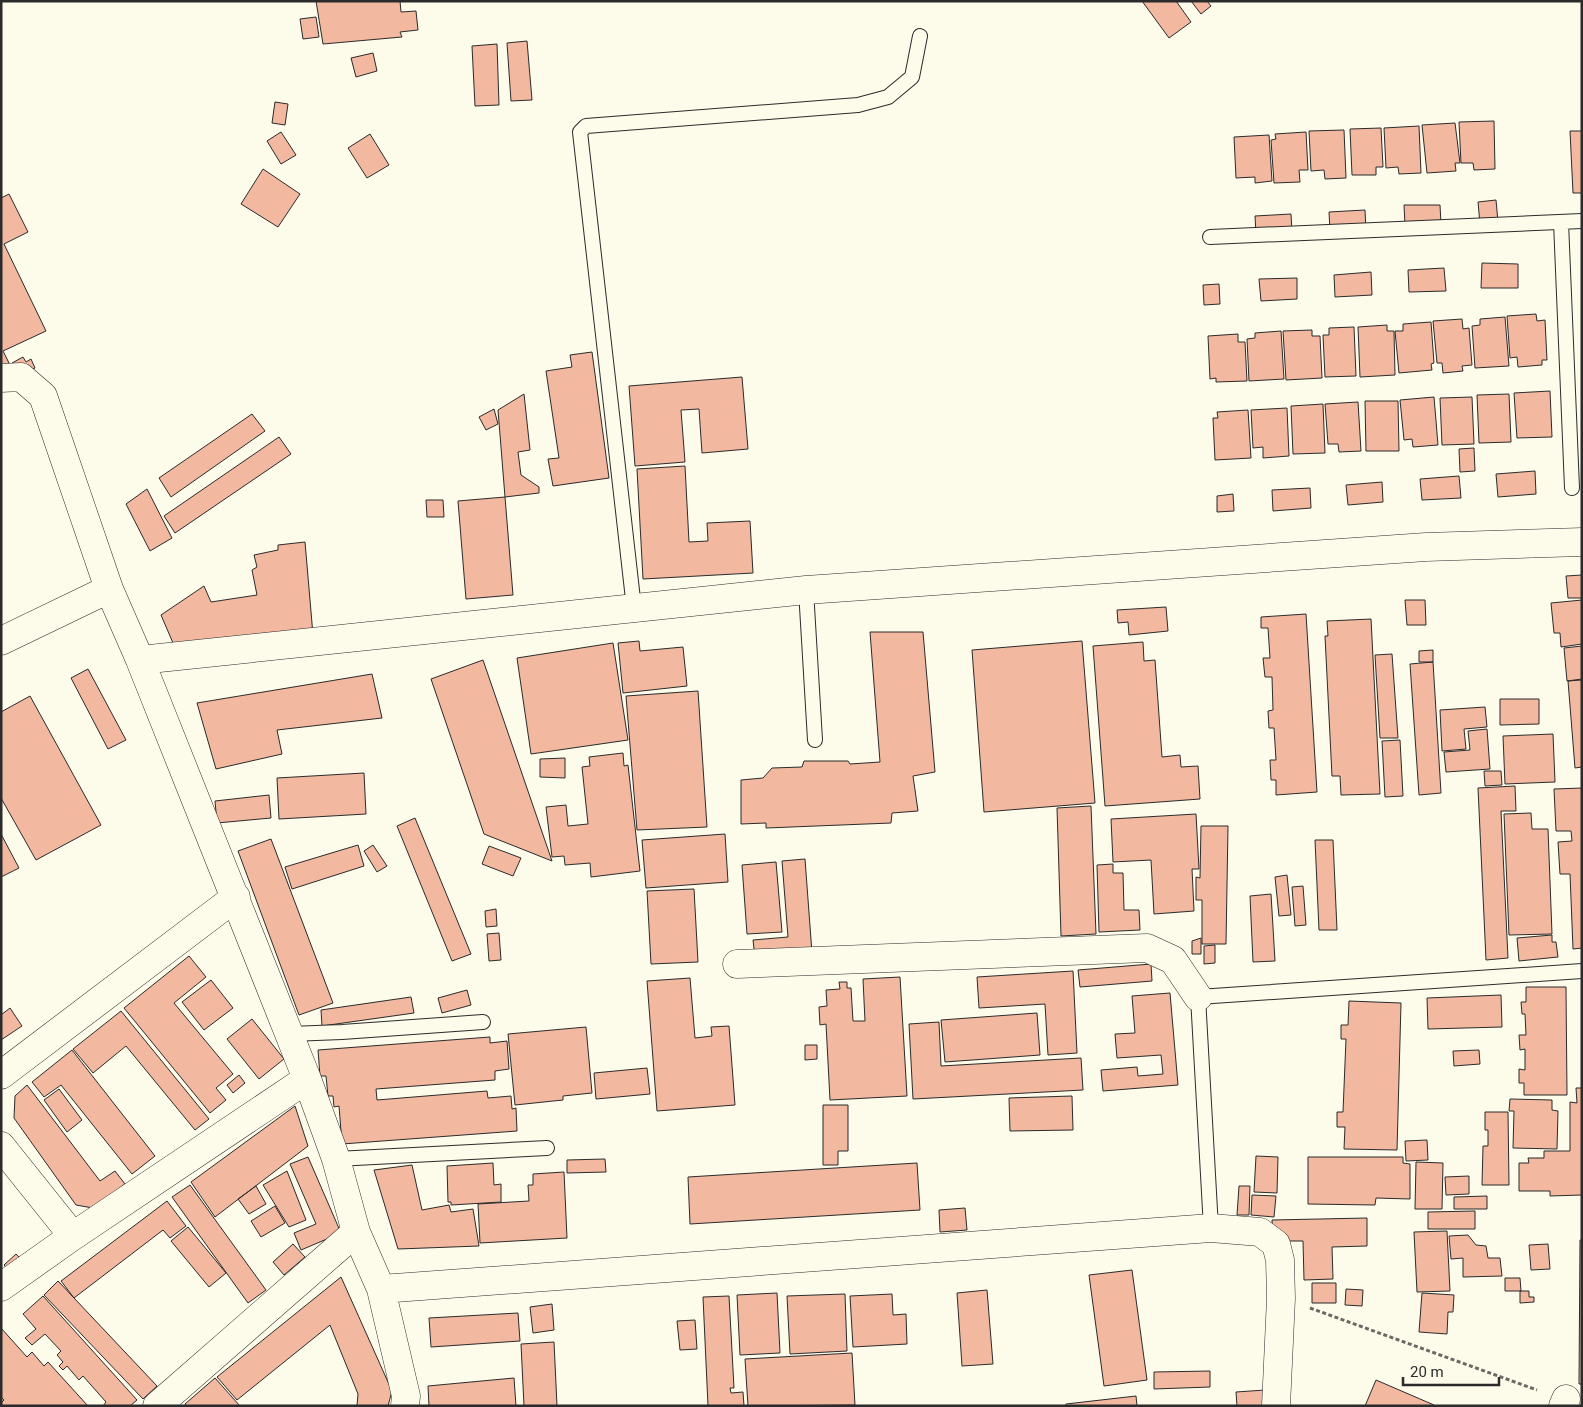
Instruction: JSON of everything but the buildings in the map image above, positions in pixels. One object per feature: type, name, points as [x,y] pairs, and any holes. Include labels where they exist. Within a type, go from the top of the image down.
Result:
[{"type":"street","points":[[11,378],[43,396],[109,589],[140,660],[290,1034],[336,1159],[356,1232],[381,1289],[406,1396],[405,1406]]},
{"type":"street","points":[[140,660],[806,590],[1426,547],[1582,542]]},
{"type":"street","points":[[1,641],[109,589]]},
{"type":"street","points":[[1,1075],[236,897]]},
{"type":"street","points":[[737,964],[1147,948],[1173,960],[1198,997]]},
{"type":"street","points":[[1,1287],[73,1236],[307,1079]]},
{"type":"street","points":[[1,1146],[73,1236]]},
{"type":"street","points":[[381,1289],[1211,1228],[1260,1232],[1276,1244],[1280,1260],[1281,1298],[1276,1406]]},
{"type":"street","points":[[158,1406],[356,1232]]},
{"type":"lane","points":[[634,608],[580,132],[586,126],[858,105],[888,97],[912,77],[920,36]]},
{"type":"lane","points":[[1210,237],[1582,221]]},
{"type":"lane","points":[[1561,222],[1572,488]]},
{"type":"lane","points":[[806,590],[815,740]]},
{"type":"lane","points":[[1211,1228],[1198,997],[1582,971]]},
{"type":"lane","points":[[290,1034],[483,1022]]},
{"type":"lane","points":[[336,1159],[547,1148]]},
{"type":"path","points":[[1281,1298],[1561,1399],[1564,1402]]}]
